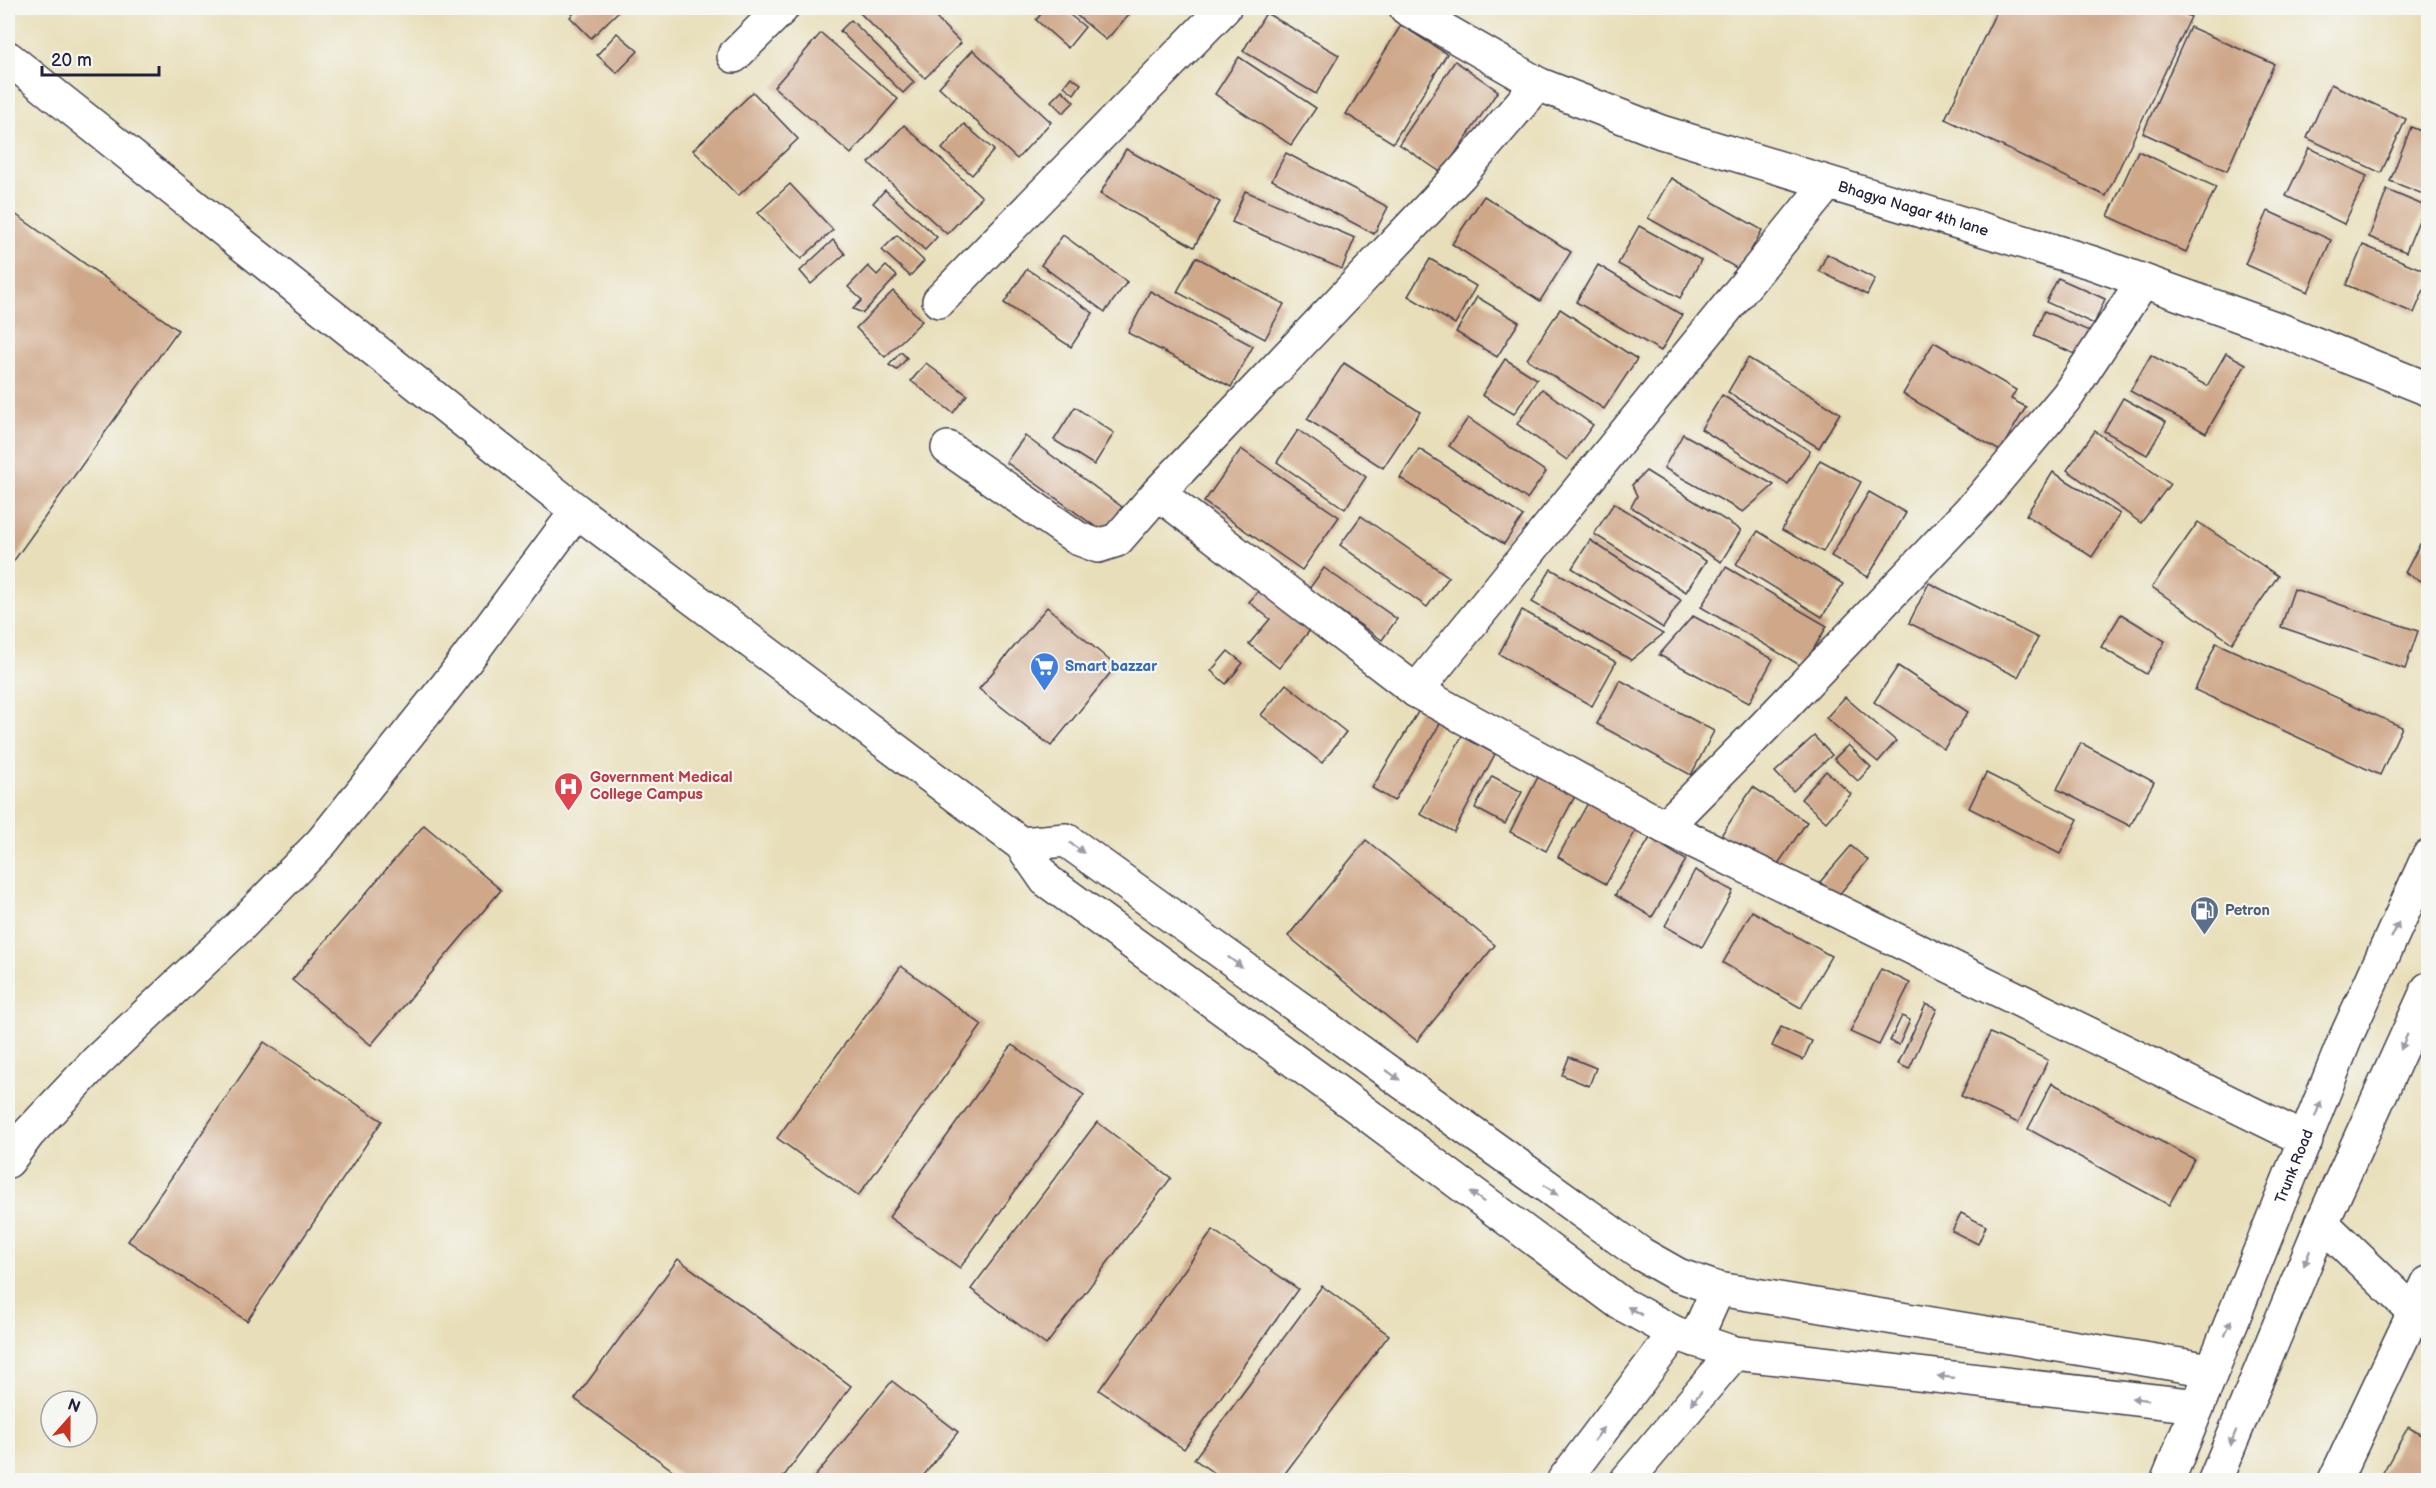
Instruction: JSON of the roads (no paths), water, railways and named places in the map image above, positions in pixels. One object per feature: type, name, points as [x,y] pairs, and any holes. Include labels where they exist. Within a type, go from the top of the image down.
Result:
[{"type":"street","points":[[734,56],[782,8]]},
{"type":"street","points":[[939,301],[1224,8]]},
{"type":"street","name":"Bhagya Nagar 4th lane","points":[[1406,8],[1538,84],[1662,132],[2093,263],[2283,331],[2428,389]]},
{"type":"street","points":[[8,58],[577,512],[1021,843],[1046,880],[1394,1134],[1620,1303],[1685,1336],[1734,1353],[2198,1406]]},
{"type":"street","points":[[948,448],[1077,538],[1098,546],[1116,540],[1452,183],[1538,84]]},
{"type":"street","points":[[1416,691],[1828,183]]},
{"type":"street","points":[[1665,827],[1772,719],[1981,499],[2068,395],[2143,281]]},
{"type":"street","points":[[1158,493],[1416,691],[1665,827],[2306,1140]]},
{"type":"street","points":[[8,1161],[28,1134],[97,1061],[191,974],[322,842],[452,679],[577,512]]},
{"type":"street","points":[[1021,843],[1066,840],[1641,1254],[1678,1275],[1718,1289],[2211,1370]]},
{"type":"street","name":"Trunk Road","points":[[2168,1480],[2346,1036],[2428,856]]},
{"type":"street","points":[[2216,1480],[2322,1223],[2428,988]]},
{"type":"street","points":[[1394,1134],[1423,1097]]},
{"type":"street","points":[[2322,1223],[2422,1318]]},
{"type":"street","points":[[2335,1480],[2422,1318],[2428,1283]]},
{"type":"street","points":[[1564,1480],[1685,1336],[1718,1289]]},
{"type":"street","points":[[1627,1480],[1734,1353]]},
{"type":"place","name":"Smart bazzar","points":[[1044,692]]},
{"type":"place","name":"Government Medical College Campus","points":[[569,812]]},
{"type":"place","name":"Petron","points":[[2204,936]]}]
